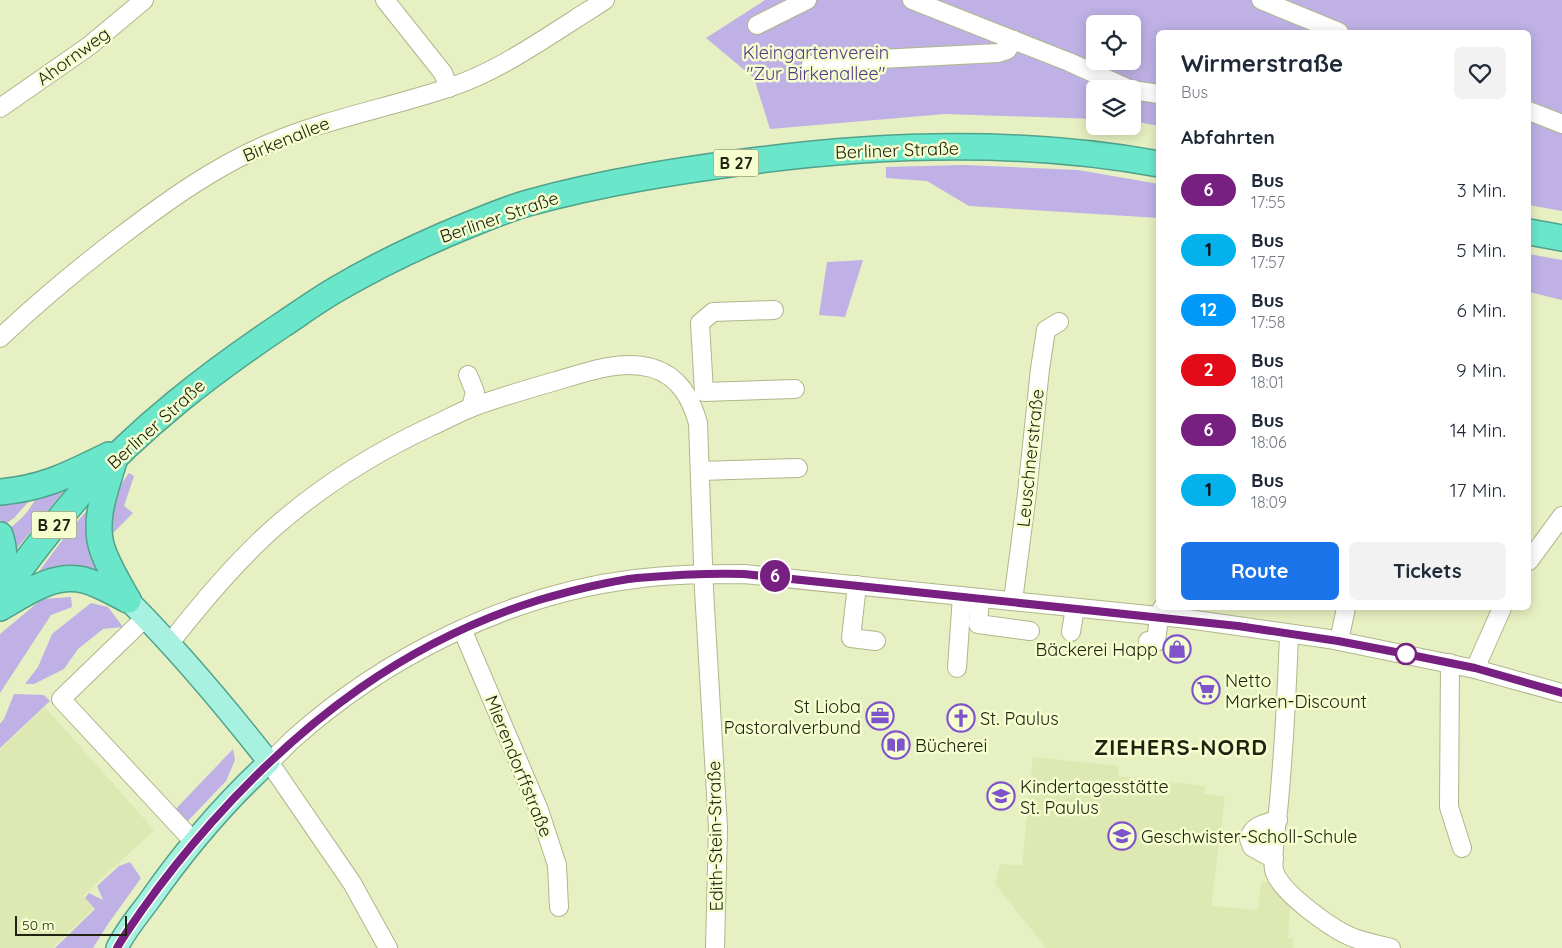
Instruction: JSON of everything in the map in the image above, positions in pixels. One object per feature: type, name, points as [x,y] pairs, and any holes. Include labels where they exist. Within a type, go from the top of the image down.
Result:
[{"type":"highway","name":"Berliner Straße","points":[[0,596],[54,525],[82,492],[121,452],[182,397],[250,347],[335,290],[385,262],[442,236],[526,204],[617,183],[682,171],[803,154],[866,149],[915,146],[1032,149],[1088,154],[1156,164]]},
{"type":"highway","points":[[1531,232],[1562,238]]},
{"type":"highway","points":[[0,492],[33,488],[55,481],[121,452]]},
{"type":"highway","points":[[121,452],[102,504],[99,526],[102,550],[128,600]]},
{"type":"highway","points":[[0,535],[4,548],[4,568],[0,585]]},
{"type":"highway","points":[[0,608],[38,586],[64,579],[85,581],[128,600]]},
{"type":"main road","points":[[117,948],[164,880],[194,842],[235,796],[270,762],[242,726],[170,643],[128,600]]},
{"type":"street","name":"Ahornweg","points":[[0,108],[89,46],[144,0]]},
{"type":"street","points":[[385,0],[443,73],[449,88]]},
{"type":"street","name":"Birkenallee","points":[[0,338],[82,266],[175,196],[205,176],[241,156],[290,135],[331,120],[449,88],[497,68],[521,55],[606,0]]},
{"type":"street","points":[[757,24],[807,0]]},
{"type":"street","points":[[912,0],[1110,80]]},
{"type":"street","points":[[1261,0],[1334,30]]},
{"type":"street","points":[[811,65],[860,60],[998,53],[1007,50],[1014,40]]},
{"type":"street","points":[[1141,91],[1156,93]]},
{"type":"street","points":[[1531,112],[1562,124]]},
{"type":"street","points":[[774,310],[713,312],[700,323],[704,392],[795,389]]},
{"type":"street","name":"Leuschnerstraße","points":[[1013,601],[1030,474],[1040,370],[1046,330],[1059,322]]},
{"type":"street","points":[[170,643],[204,601],[277,525],[337,479],[394,444],[471,407],[586,372],[634,364],[660,371],[673,378],[686,392],[696,386],[703,385]]},
{"type":"street","points":[[468,375],[475,392],[471,407]]},
{"type":"street","name":"Edith-Stein-Straße","points":[[686,392],[694,408],[698,423],[718,828],[715,948]]},
{"type":"street","points":[[700,471],[798,468]]},
{"type":"street","points":[[1531,558],[1562,516]]},
{"type":"street","points":[[388,948],[352,883],[270,762],[291,741],[351,694],[403,659],[462,629],[508,610],[564,593],[635,578],[744,574],[1075,608],[1161,612],[1338,641],[1475,668],[1562,693]]},
{"type":"street","points":[[857,585],[850,638],[876,641]]},
{"type":"street","points":[[957,668],[962,596]]},
{"type":"street","points":[[980,598],[978,624],[1030,630]]},
{"type":"street","points":[[1071,632],[1075,608]]},
{"type":"street","points":[[1338,641],[1346,610]]},
{"type":"street","points":[[1475,668],[1501,610]]},
{"type":"street","points":[[1148,641],[1156,642],[1161,612]]},
{"type":"street","points":[[146,618],[61,699],[194,842]]},
{"type":"street","name":"Mierendorffstraße","points":[[462,629],[539,810],[557,865],[559,908]]},
{"type":"street","points":[[1289,634],[1274,872],[1298,901],[1325,921],[1353,938],[1391,948]]},
{"type":"street","points":[[1450,663],[1449,807],[1462,848]]},
{"type":"street","points":[[1274,859],[1252,847],[1249,839],[1253,830],[1259,826],[1278,820]]},
{"type":"shaded area","points":[[45,707],[154,830],[83,896],[94,908],[52,948],[0,948],[0,749]]},
{"type":"shaded area","name":"Geschwister-Scholl-Schule","points":[[1033,757],[1119,766],[1118,776],[1205,786],[1204,794],[1225,797],[1211,906],[1258,910],[1261,881],[1268,882],[1290,907],[1288,938],[1293,939],[1293,948],[1046,948],[995,884],[1000,864],[1022,866]]},
{"type":"green space","name":"Kleingartenverein \"Zur Birkenallee\"","points":[[765,0],[1562,0],[1562,211],[1531,205],[1531,30],[1156,30],[1156,125],[1141,123],[1141,80],[1086,80],[1086,119],[945,114],[770,129],[754,78],[706,38]]},
{"type":"green space","points":[[964,165],[1078,170],[1156,183],[1156,218],[969,206],[927,181],[886,178],[886,167]]},
{"type":"green space","points":[[1531,254],[1562,260],[1562,300],[1531,292]]},
{"type":"green space","points":[[863,260],[845,317],[819,315],[827,262]]},
{"type":"green space","points":[[129,473],[134,476],[124,506],[133,513],[108,538],[110,500]]},
{"type":"green space","points":[[66,488],[14,552],[7,530],[25,514],[37,494]]},
{"type":"green space","points":[[0,499],[30,500],[14,518],[4,525],[0,520]]},
{"type":"green space","points":[[93,503],[104,575],[34,578],[66,535]]},
{"type":"green space","points":[[71,597],[72,607],[51,615],[0,693],[0,634],[42,599]]},
{"type":"green space","points":[[91,603],[108,607],[123,627],[103,629],[78,649],[64,669],[34,684],[25,684],[38,667],[52,634]]},
{"type":"green space","points":[[14,694],[44,695],[50,701],[0,748],[0,724],[4,719]]},
{"type":"green space","points":[[233,749],[235,760],[226,781],[183,826],[172,813]]},
{"type":"green space","points":[[130,862],[141,878],[93,948],[55,948],[95,909],[85,898],[89,893],[103,900],[97,886],[119,866]]},
{"type":"bus line","name":"6","points":[[117,948],[164,880],[194,842],[235,796],[291,741],[351,694],[403,659],[452,633],[508,610],[564,593],[635,578],[714,574],[776,576],[1188,619],[1329,639],[1387,650],[1475,668],[1562,693]]},
{"type":"place","name":"Bäckerei Happ","points":[[1177,649]]},
{"type":"place","name":"Netto Marken-Discount","points":[[1206,690]]},
{"type":"place","name":"St Lioba Pastoralverbund","points":[[880,716]]},
{"type":"place","name":"St. Paulus","points":[[961,718]]},
{"type":"place","name":"Bücherei","points":[[896,745]]},
{"type":"place","name":"Kindertagesstätte St. Paulus","points":[[1001,796]]},
{"type":"place","name":"Geschwister-Scholl-Schule","points":[[1122,836]]},
{"type":"district","name":"ZIEHERS-NORD","points":[[1181,747]]}]
